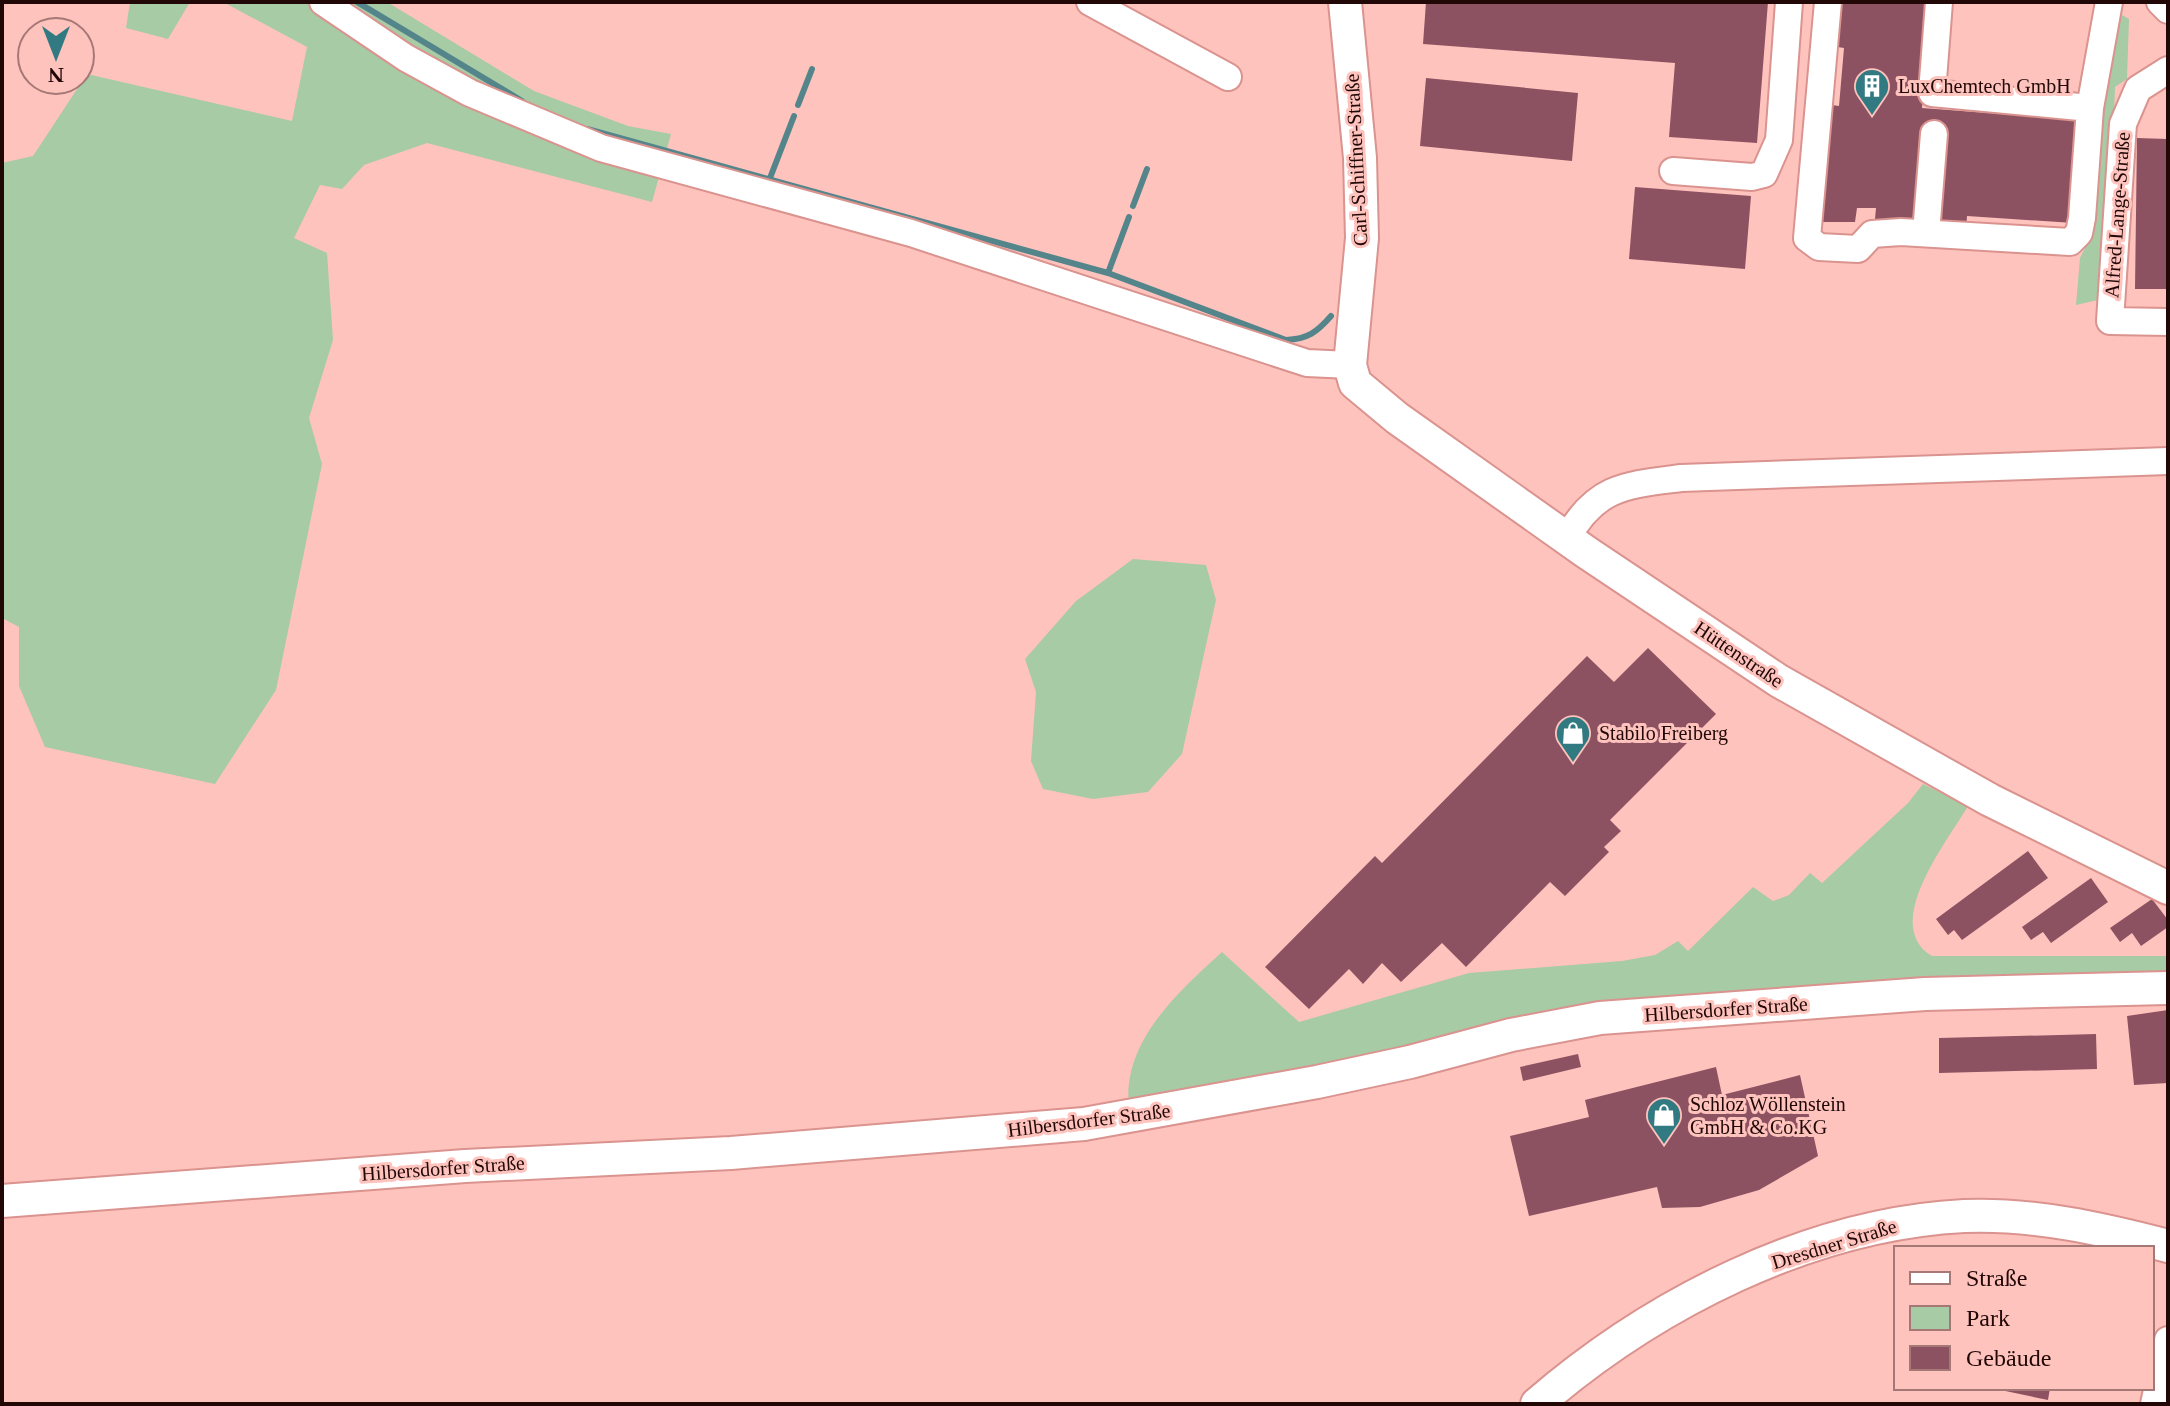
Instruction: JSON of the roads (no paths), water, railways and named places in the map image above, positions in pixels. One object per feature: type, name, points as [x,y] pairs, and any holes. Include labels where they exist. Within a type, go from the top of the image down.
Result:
[{"type":"main road","name":"Carl-Schiffner-Straße","points":[[1345,2],[1360,158],[1362,238],[1350,365]]},
{"type":"main road","name":"Hüttenstraße","points":[[1350,365],[1355,383],[1378,403],[1567,538],[1779,681],[1857,728],[1990,800],[2168,888]]},
{"type":"main road","name":"Hilbersdorfer Straße","points":[[2,1201],[465,1166],[731,1153],[1084,1124],[1317,1082],[1511,1035],[1600,1018],[1925,994],[2168,988]]},
{"type":"main road","name":"Dresdner Straße","points":[[1537,1404],[1631,1332],[1693,1298],[1785,1256],[1891,1224],[1965,1216],[2013,1218],[2062,1223],[2168,1246]]},
{"type":"street","points":[[323,2],[406,58],[470,93],[601,148],[911,233],[1307,363],[1350,365]]},
{"type":"street","points":[[1090,2],[1228,77]]},
{"type":"street","points":[[1673,171],[1752,177],[1764,174],[1779,140],[1789,2]]},
{"type":"street","points":[[1828,2],[1807,238],[1819,247],[1858,249],[1872,234],[1926,233],[2070,242],[2079,233],[2082,218],[2090,108],[2109,2]]},
{"type":"street","points":[[1939,2],[1932,93],[2090,108]]},
{"type":"street","points":[[2160,2],[2168,10]]},
{"type":"street","name":"Alfred-Lange-Straße","points":[[2168,70],[2138,89],[2123,124],[2110,321],[2168,322]]},
{"type":"street","points":[[1926,233],[1934,134]]},
{"type":"street","points":[[1567,538],[1589,505],[1604,495],[1641,483],[1681,478],[2168,461]]},
{"type":"street","points":[[2154,1404],[2168,1340]]},
{"type":"waterway","points":[[357,2],[522,101]]},
{"type":"waterway","points":[[798,105],[812,69]]},
{"type":"waterway","points":[[770,178],[794,116]]},
{"type":"waterway","points":[[587,129],[1108,273],[1286,340],[1312,334],[1331,316]]},
{"type":"waterway","points":[[1133,206],[1147,169]]},
{"type":"waterway","points":[[1108,273],[1129,217]]},
{"type":"place","name":"LuxChemtech GmbH","points":[[1872,117]]},
{"type":"place","name":"Stabilo Freiberg","points":[[1573,764]]},
{"type":"place","name":"Schloz Wöllenstein GmbH & Co.KG","points":[[1664,1146]]}]
